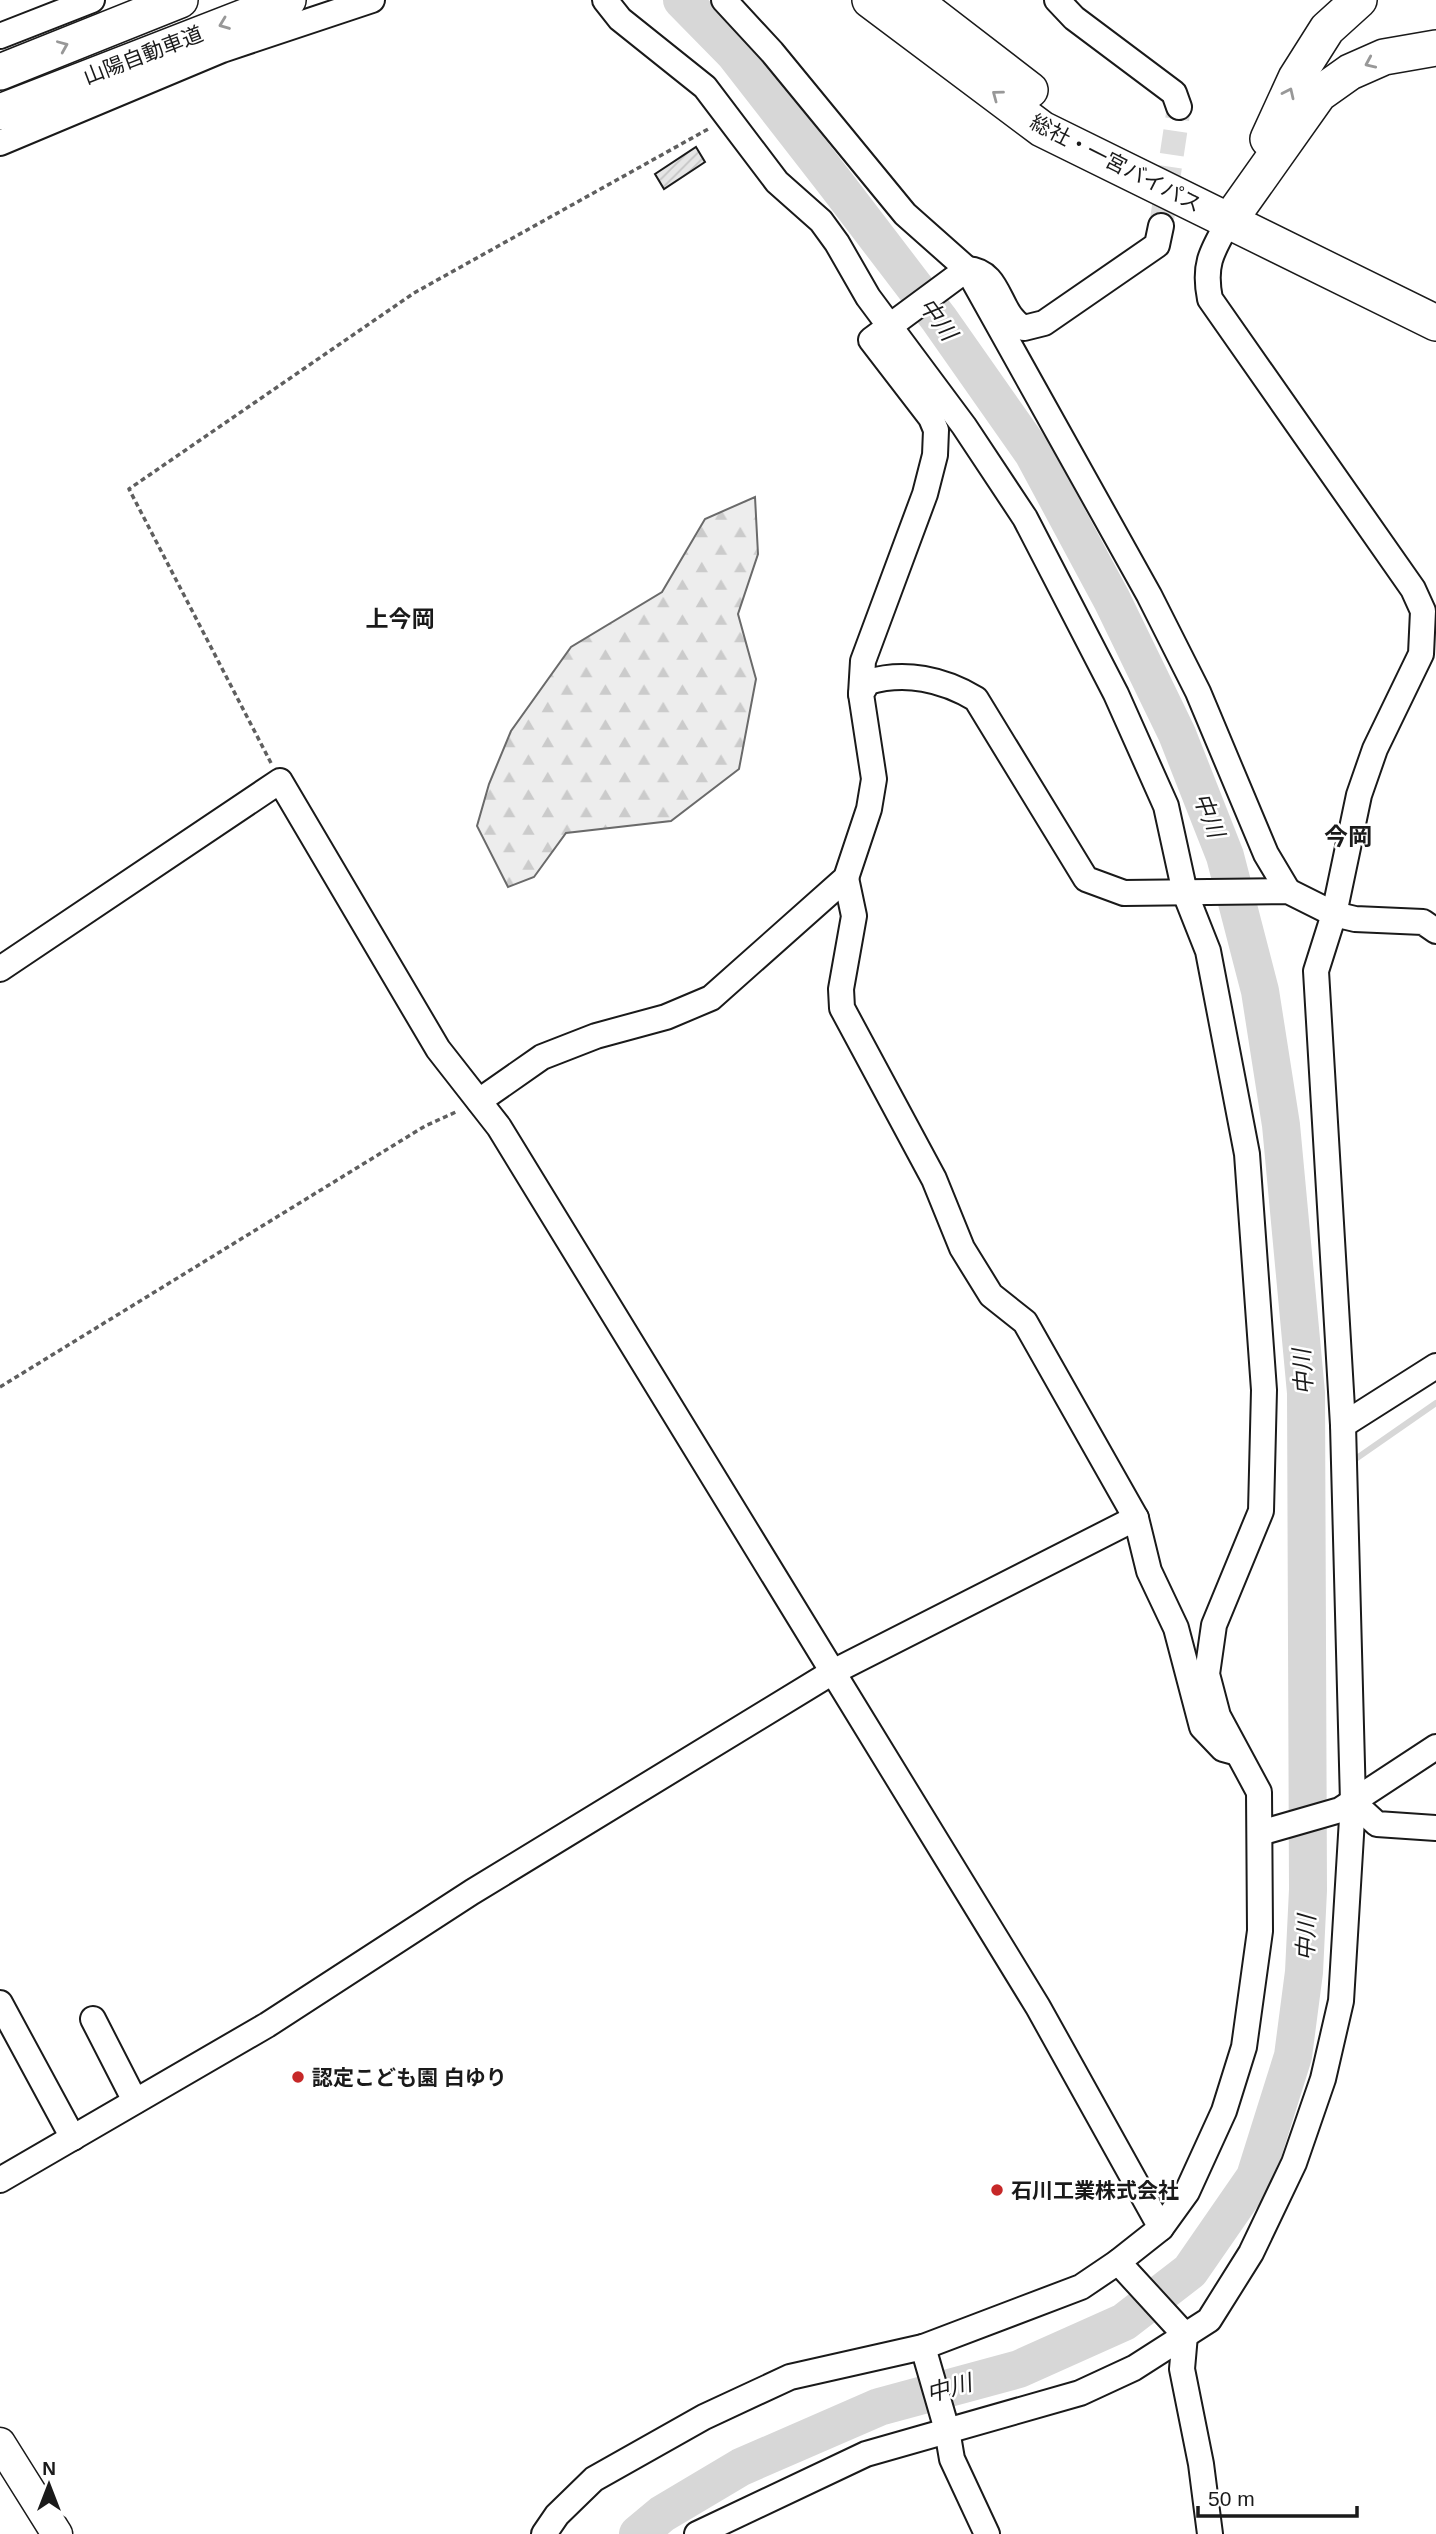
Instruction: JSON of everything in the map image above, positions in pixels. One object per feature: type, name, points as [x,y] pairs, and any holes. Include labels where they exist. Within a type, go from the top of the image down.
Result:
[{"type":"highway","name":"山陽自動車道","points":[[0,72],[180,0]]},
{"type":"highway","name":"山陽自動車道","points":[[0,112],[288,0]]},
{"type":"highway","name":"総社・一宮バイパス","points":[[870,0],[1042,129],[1436,323]]},
{"type":"highway","name":"総社・一宮バイパス","points":[[913,0],[1054,108],[1229,221]]},
{"type":"highway","points":[[1229,221],[1296,78],[1327,29],[1359,0]]},
{"type":"highway","points":[[1229,221],[1319,94],[1350,72],[1384,57],[1436,48]]},
{"type":"main road","points":[[0,2443],[57,2534]]},
{"type":"street","points":[[0,36],[92,0]]},
{"type":"street","points":[[0,143],[222,50],[372,0]]},
{"type":"street","points":[[544,2534],[557,2515],[594,2479],[704,2417],[790,2377],[923,2347],[1081,2287],[1118,2262],[1160,2228],[1187,2192],[1224,2111],[1244,2047],[1260,1931],[1268,1831],[1259,1791],[1218,1716],[1207,1674],[1214,1625],[1261,1511],[1264,1390],[1247,1154],[1208,951],[1185,893],[1166,806],[1116,694],[1025,518],[893,323],[821,221],[777,182],[705,87],[620,19],[605,0]]},
{"type":"street","points":[[724,0],[772,52],[905,214],[962,272],[1149,595],[1199,692],[1283,891]]},
{"type":"street","points":[[1057,0],[1074,18],[1174,93],[1179,107]]},
{"type":"street","points":[[697,2534],[866,2454],[1080,2393],[1135,2368],[1209,2320],[1251,2253],[1294,2163],[1323,2079],[1341,2001],[1347,1806],[1343,1425],[1316,971],[1334,914],[1348,835],[1375,749],[1429,646],[1423,611],[1413,589],[1210,299],[1205,276],[1210,254],[1229,221]]},
{"type":"street","points":[[479,1101],[542,1057],[597,1036],[666,1017],[711,998],[846,878],[869,809],[874,779],[861,694],[863,661],[925,494],[936,454],[936,430],[931,418],[872,340],[962,272],[981,270],[990,278],[1015,323],[1024,328],[1044,323],[1157,245],[1160,226]]},
{"type":"street","points":[[861,694],[868,682],[890,675],[955,686],[976,699],[1086,879],[1124,893],[1283,891],[1334,914],[1355,919],[1423,922],[1436,931]]},
{"type":"street","points":[[0,969],[280,781],[438,1049],[499,1127],[1038,2007],[1160,2228]]},
{"type":"street","points":[[846,878],[854,916],[841,989],[842,1008],[934,1179],[962,1248],[991,1295],[1025,1322],[1136,1518],[1149,1571],[1176,1628],[1202,1727],[1223,1749],[1238,1753]]},
{"type":"street","points":[[1343,1425],[1436,1366]]},
{"type":"street","points":[[0,2180],[267,2025],[472,1892],[831,1673],[1136,1518]]},
{"type":"street","points":[[1268,1831],[1347,1806],[1436,1747]]},
{"type":"street","points":[[1347,1806],[1377,1824],[1436,1828]]},
{"type":"street","points":[[0,2003],[72,2138]]},
{"type":"street","points":[[93,2019],[135,2101]]},
{"type":"street","points":[[1118,2262],[1185,2335],[1182,2369],[1201,2464],[1210,2534]]},
{"type":"street","points":[[923,2347],[947,2430],[951,2459],[987,2534]]},
{"type":"path","points":[[280,781],[129,489],[414,292],[712,127]]},
{"type":"path","points":[[0,1387],[425,1126],[479,1101]]},
{"type":"green space","points":[[755,497],[758,554],[738,614],[756,679],[739,769],[671,821],[566,833],[534,877],[508,887],[477,826],[489,784],[511,731],[571,647],[662,592],[705,519]]},
{"type":"building","points":[[696,147],[705,162],[664,189],[655,174]]},
{"type":"waterway","name":"中川","points":[[638,2534],[662,2514],[741,2467],[879,2407],[1019,2369],[1124,2322],[1190,2271],[1255,2177],[1293,2056],[1304,1972],[1308,1890],[1306,1393],[1281,1125],[1260,991],[1225,856],[1177,734],[1112,600],[1033,453],[939,319],[836,184],[735,54],[682,0]]},
{"type":"waterway","points":[[1357,1458],[1436,1403]]},
{"type":"waterway","points":[[1307,1494],[1322,1484]]},
{"type":"tunnel","points":[[1161,226],[1179,107]]},
{"type":"place","name":"認定こども園 白ゆり","points":[[298,2077]]},
{"type":"place","name":"石川工業株式会社","points":[[997,2190]]},
{"type":"district","name":"上今岡","points":[[400,619]]},
{"type":"district","name":"今岡","points":[[1348,836]]}]
